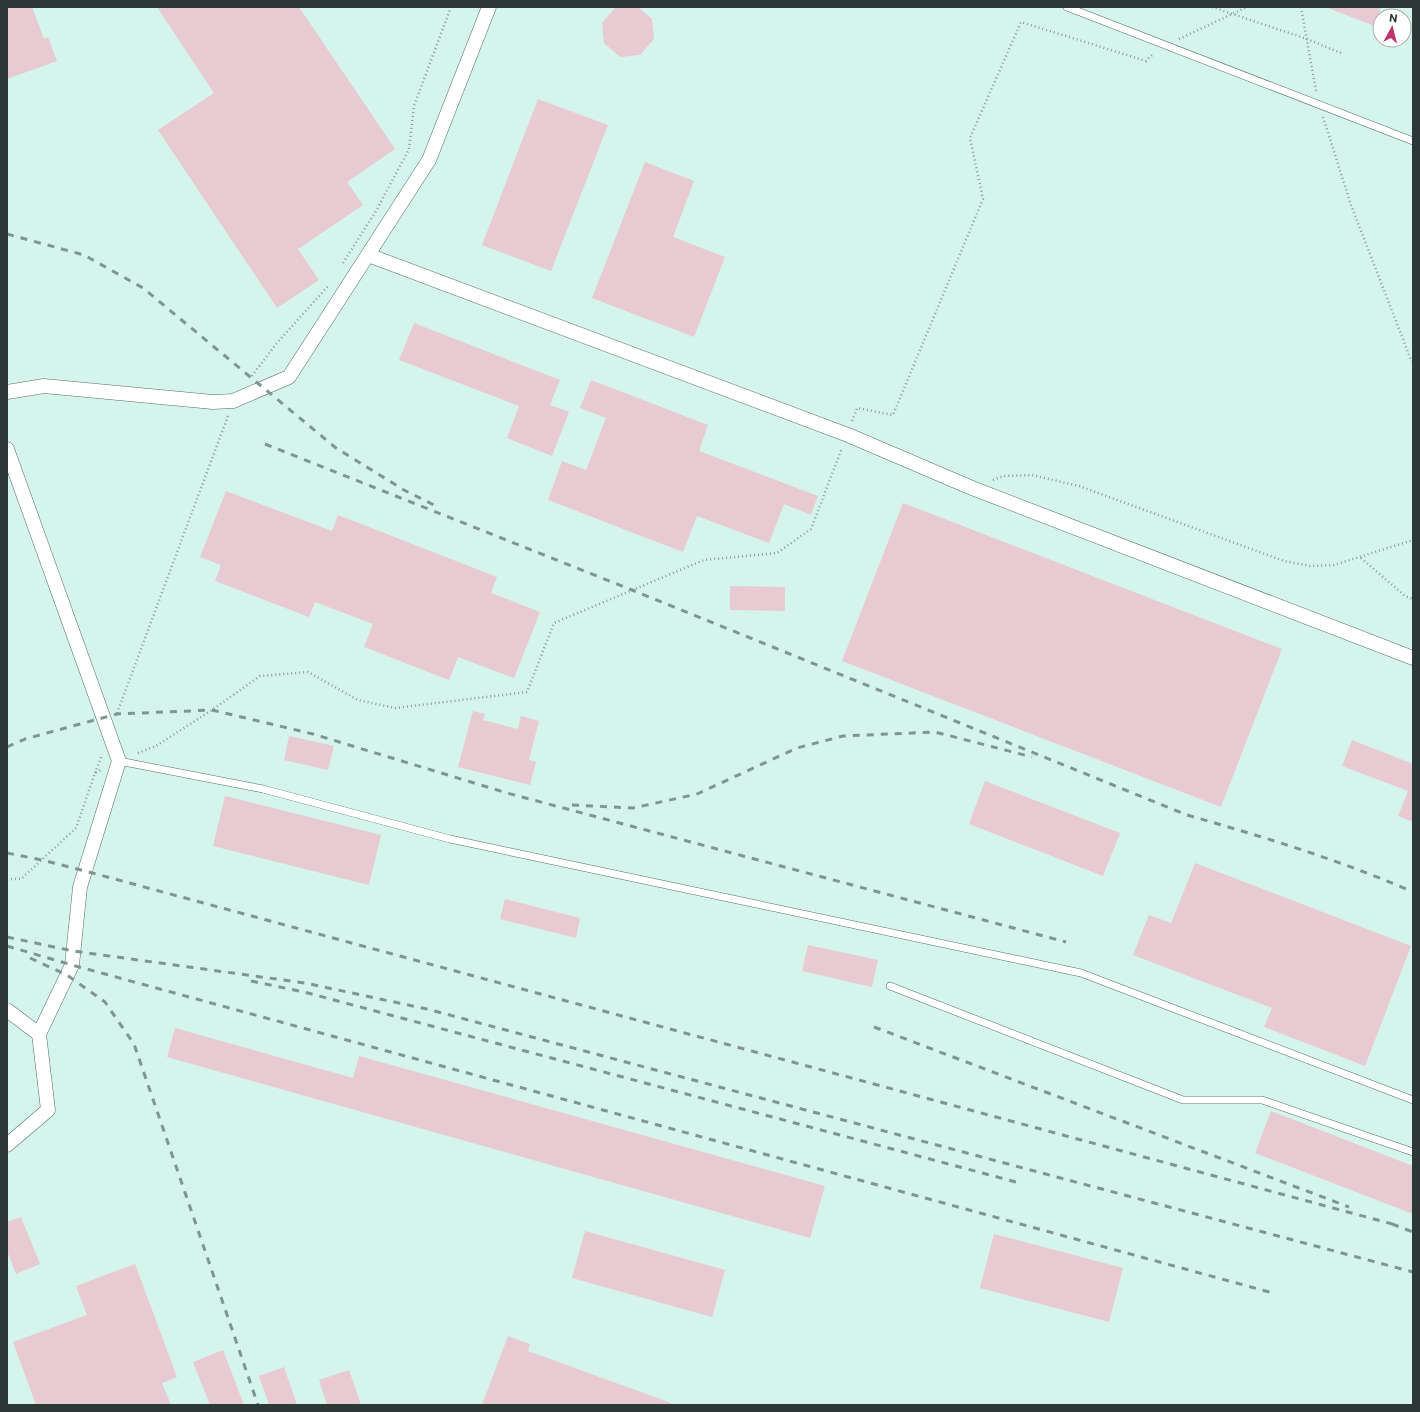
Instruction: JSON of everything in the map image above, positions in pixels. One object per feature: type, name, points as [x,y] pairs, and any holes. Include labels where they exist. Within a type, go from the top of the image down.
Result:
[{"type":"street","points":[[7,392],[44,386],[213,402],[233,401],[289,377],[429,160],[489,7]]},
{"type":"street","points":[[368,254],[848,435],[972,488],[1413,658]]},
{"type":"street","points":[[7,449],[119,761],[80,887],[72,965],[39,1034],[48,1110],[7,1145]]},
{"type":"street","points":[[7,1010],[39,1034]]},
{"type":"lane","points":[[1067,7],[1413,141]]},
{"type":"lane","points":[[119,761],[263,790],[450,839],[1081,973],[1413,1100]]},
{"type":"lane","points":[[890,986],[1183,1100],[1262,1100],[1413,1152]]},
{"type":"path","points":[[1212,7],[1307,39],[1343,54]]},
{"type":"path","points":[[7,879],[21,879],[76,828],[95,773],[119,761],[156,746],[212,710],[260,676],[308,672],[358,700],[395,708],[527,692],[554,623],[704,560],[778,553],[811,529],[857,408],[893,415],[983,199],[970,138],[1021,22],[1146,61],[1164,45],[1247,7]]},
{"type":"path","points":[[1302,7],[1319,105],[1351,205],[1413,362]]},
{"type":"path","points":[[972,488],[1004,476],[1032,475],[1079,486],[1284,561],[1310,566],[1334,565],[1413,540]]},
{"type":"path","points":[[1360,558],[1405,596],[1413,599]]},
{"type":"building","points":[[7,7],[32,7],[44,39],[48,37],[57,61],[7,79]]},
{"type":"building","points":[[157,7],[299,7],[395,149],[347,182],[363,205],[298,249],[319,280],[277,308],[158,130],[214,93]]},
{"type":"building","points":[[616,7],[638,7],[652,19],[654,39],[640,55],[620,57],[604,43],[602,23]]},
{"type":"building","points":[[1380,7],[1372,8],[1372,25],[1328,8]]},
{"type":"building","points":[[538,99],[608,125],[551,271],[482,245]]},
{"type":"building","points":[[645,162],[694,181],[673,237],[725,257],[694,337],[592,298]]},
{"type":"building","points":[[414,323],[560,380],[550,405],[569,412],[552,456],[507,438],[519,406],[399,360]]},
{"type":"building","points":[[591,380],[708,425],[699,451],[818,496],[811,515],[784,504],[769,543],[697,516],[683,552],[548,500],[562,461],[586,470],[606,418],[580,408]]},
{"type":"building","points":[[226,491],[332,531],[338,515],[497,577],[491,593],[540,612],[514,678],[458,657],[449,680],[364,647],[373,624],[315,602],[309,617],[215,581],[221,565],[200,557]]},
{"type":"building","points":[[903,503],[1282,649],[1221,807],[842,661]]},
{"type":"building","points":[[730,586],[785,587],[785,611],[730,610]]},
{"type":"building","points":[[473,711],[485,714],[483,720],[518,729],[521,716],[539,721],[529,760],[536,762],[530,785],[458,767]]},
{"type":"building","points":[[289,736],[334,746],[328,770],[284,760]]},
{"type":"building","points":[[1352,740],[1413,764],[1413,822],[1398,816],[1408,791],[1342,766]]},
{"type":"building","points":[[985,781],[1120,833],[1103,876],[969,824]]},
{"type":"building","points":[[225,796],[381,835],[369,885],[213,846]]},
{"type":"building","points":[[1195,863],[1411,946],[1365,1066],[1264,1027],[1272,1008],[1133,955],[1149,915],[1171,923]]},
{"type":"building","points":[[505,899],[580,918],[576,938],[500,919]]},
{"type":"building","points":[[808,945],[878,960],[872,987],[802,971]]},
{"type":"building","points":[[175,1028],[353,1078],[359,1056],[825,1186],[810,1238],[167,1057]]},
{"type":"building","points":[[1271,1111],[1413,1166],[1413,1214],[1255,1153]]},
{"type":"building","points":[[21,1217],[40,1264],[16,1274],[7,1251],[7,1222]]},
{"type":"building","points":[[585,1231],[725,1270],[712,1317],[572,1278]]},
{"type":"building","points":[[994,1234],[1123,1268],[1109,1322],[980,1288]]},
{"type":"building","points":[[135,1264],[177,1377],[162,1383],[171,1405],[36,1405],[13,1342],[87,1315],[76,1286]]},
{"type":"building","points":[[508,1336],[530,1344],[528,1351],[671,1403],[670,1405],[482,1405]]},
{"type":"building","points":[[223,1350],[244,1405],[210,1405],[193,1362]]},
{"type":"building","points":[[284,1367],[297,1405],[269,1405],[259,1376]]},
{"type":"building","points":[[349,1370],[361,1405],[327,1405],[319,1380]]},
{"type":"railway","points":[[7,234],[84,255],[143,288],[336,448],[404,490],[436,506]]},
{"type":"railway","points":[[265,444],[632,590],[1187,815],[1330,859],[1413,892]]},
{"type":"railway","points":[[7,747],[25,739],[117,714],[212,710],[313,734],[507,793],[1066,942]]},
{"type":"railway","points":[[572,805],[633,808],[697,794],[797,748],[843,736],[935,732],[1032,757]]},
{"type":"railway","points":[[7,853],[85,871],[1396,1225]]},
{"type":"railway","points":[[7,937],[73,951],[305,983],[427,1009],[1413,1272]]},
{"type":"railway","points":[[7,946],[1273,1293]]},
{"type":"railway","points":[[30,958],[67,975],[105,1002],[134,1044],[258,1405]]},
{"type":"railway","points":[[251,981],[304,992],[1016,1182]]},
{"type":"railway","points":[[874,1027],[1349,1207]]},
{"type":"railway","points":[[1392,1224],[1413,1232]]}]
